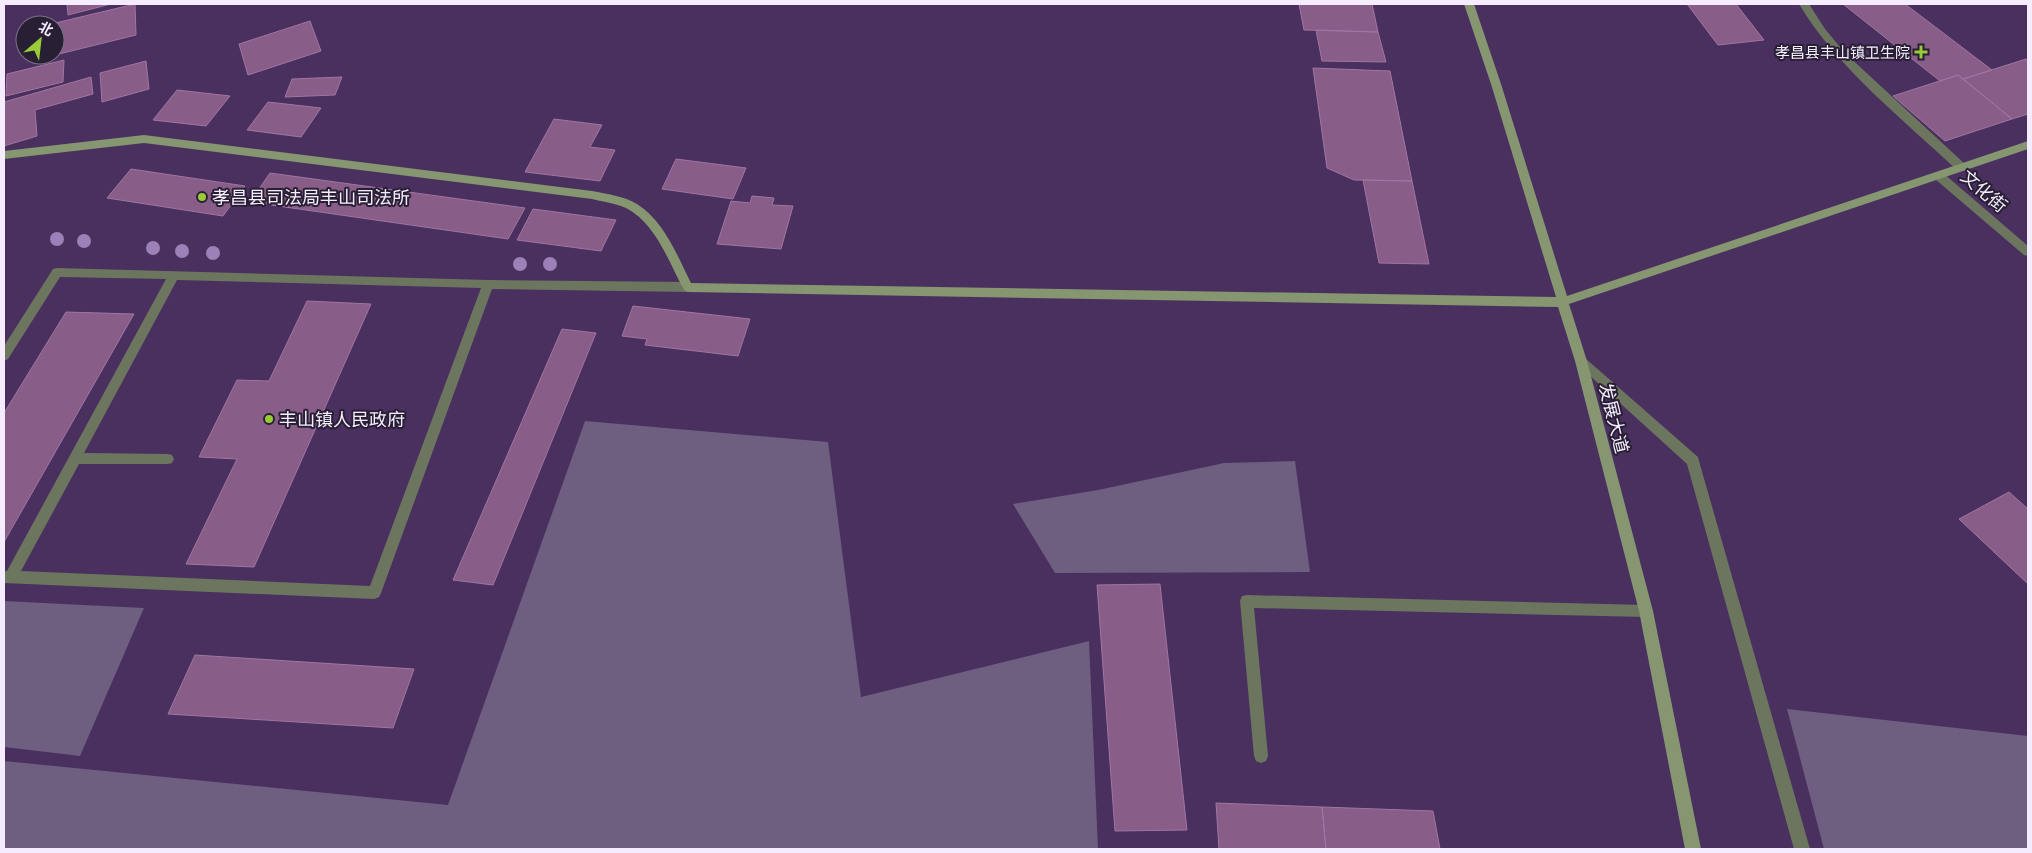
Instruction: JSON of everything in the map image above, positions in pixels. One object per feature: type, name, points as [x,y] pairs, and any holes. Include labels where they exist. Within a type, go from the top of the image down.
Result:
[{"type":"street","name":"发展大道","points":[[1469,4],[1496,84],[1582,361],[1646,611],[1692,849]]},
{"type":"street","points":[[1804,4],[1814,21],[1832,44],[1856,70],[1962,168]]},
{"type":"street","points":[[4,155],[144,139],[592,195],[632,207],[653,225],[688,287]]},
{"type":"street","points":[[4,356],[57,272],[488,284],[1563,302],[2028,145]]},
{"type":"street","name":"文化街","points":[[1940,176],[2028,252]]},
{"type":"street","points":[[174,275],[7,578],[374,593],[488,284]]},
{"type":"street","points":[[1582,361],[1693,461],[1802,849]]},
{"type":"street","points":[[74,458],[168,459]]},
{"type":"street","points":[[1261,756],[1247,601],[1646,611]]},
{"type":"shaded area","points":[[585,421],[828,442],[861,697],[1089,641],[1098,849],[4,849],[4,761],[448,805]]},
{"type":"shaded area","points":[[1295,461],[1310,572],[1055,573],[1013,504],[1098,490],[1224,463]]},
{"type":"shaded area","points":[[4,601],[144,608],[80,756],[4,747]]},
{"type":"shaded area","points":[[1787,709],[2028,736],[2028,849],[1824,849]]},
{"type":"building","points":[[67,4],[111,4],[68,15]]},
{"type":"building","points":[[135,4],[136,35],[65,53],[65,21]]},
{"type":"building","points":[[1299,4],[1372,4],[1378,32],[1304,30]]},
{"type":"building","points":[[1687,4],[1736,4],[1764,40],[1718,45]]},
{"type":"building","points":[[1843,4],[1905,4],[1992,70],[1963,79],[1958,75],[1940,81]]},
{"type":"building","points":[[310,21],[321,51],[248,75],[239,44]]},
{"type":"building","points":[[1316,30],[1378,32],[1386,62],[1322,61]]},
{"type":"building","points":[[2026,59],[2028,61],[2028,114],[2012,119],[1963,79]]},
{"type":"building","points":[[146,61],[149,89],[102,102],[100,73]]},
{"type":"building","points":[[44,65],[64,65],[63,82],[6,96],[7,74]]},
{"type":"building","points":[[1313,68],[1390,71],[1412,181],[1354,180],[1327,168]]},
{"type":"building","points":[[1958,75],[2012,119],[1945,141],[1893,96]]},
{"type":"building","points":[[91,77],[93,94],[35,110],[37,136],[4,146],[4,102]]},
{"type":"building","points":[[342,77],[335,95],[285,97],[292,79]]},
{"type":"building","points":[[177,90],[230,96],[206,126],[153,120]]},
{"type":"building","points":[[268,102],[321,108],[301,137],[247,130]]},
{"type":"building","points":[[554,119],[602,125],[590,147],[615,150],[600,181],[525,172]]},
{"type":"building","points":[[676,159],[746,168],[733,199],[662,189]]},
{"type":"building","points":[[131,169],[245,186],[223,216],[107,198]]},
{"type":"building","points":[[270,173],[525,208],[508,239],[250,202]]},
{"type":"building","points":[[1363,180],[1412,181],[1429,264],[1379,263]]},
{"type":"building","points":[[752,196],[774,198],[772,205],[793,206],[781,249],[717,244],[731,201],[750,203]]},
{"type":"building","points":[[533,209],[616,220],[601,251],[517,240]]},
{"type":"building","name":"丰山镇人民政府","points":[[307,301],[371,304],[254,567],[186,564],[237,459],[199,457],[237,380],[269,381]]},
{"type":"building","points":[[633,306],[750,319],[738,356],[645,345],[647,339],[622,336]]},
{"type":"building","points":[[66,312],[134,314],[4,542],[4,413]]},
{"type":"building","points":[[562,329],[596,333],[493,585],[453,580]]},
{"type":"building","points":[[2009,492],[2028,509],[2028,584],[1959,519]]},
{"type":"building","points":[[1160,584],[1187,830],[1115,831],[1097,585]]},
{"type":"building","points":[[195,655],[414,669],[393,728],[168,714]]},
{"type":"building","points":[[1216,803],[1322,807],[1326,849],[1219,849]]},
{"type":"building","points":[[1322,807],[1433,811],[1440,849],[1326,849]]},
{"type":"place","name":"孝昌县丰山镇卫生院","points":[[1921,52]]},
{"type":"place","name":"孝昌县司法局丰山司法所","points":[[202,197]]},
{"type":"place","name":"丰山镇人民政府","points":[[269,419]]}]
